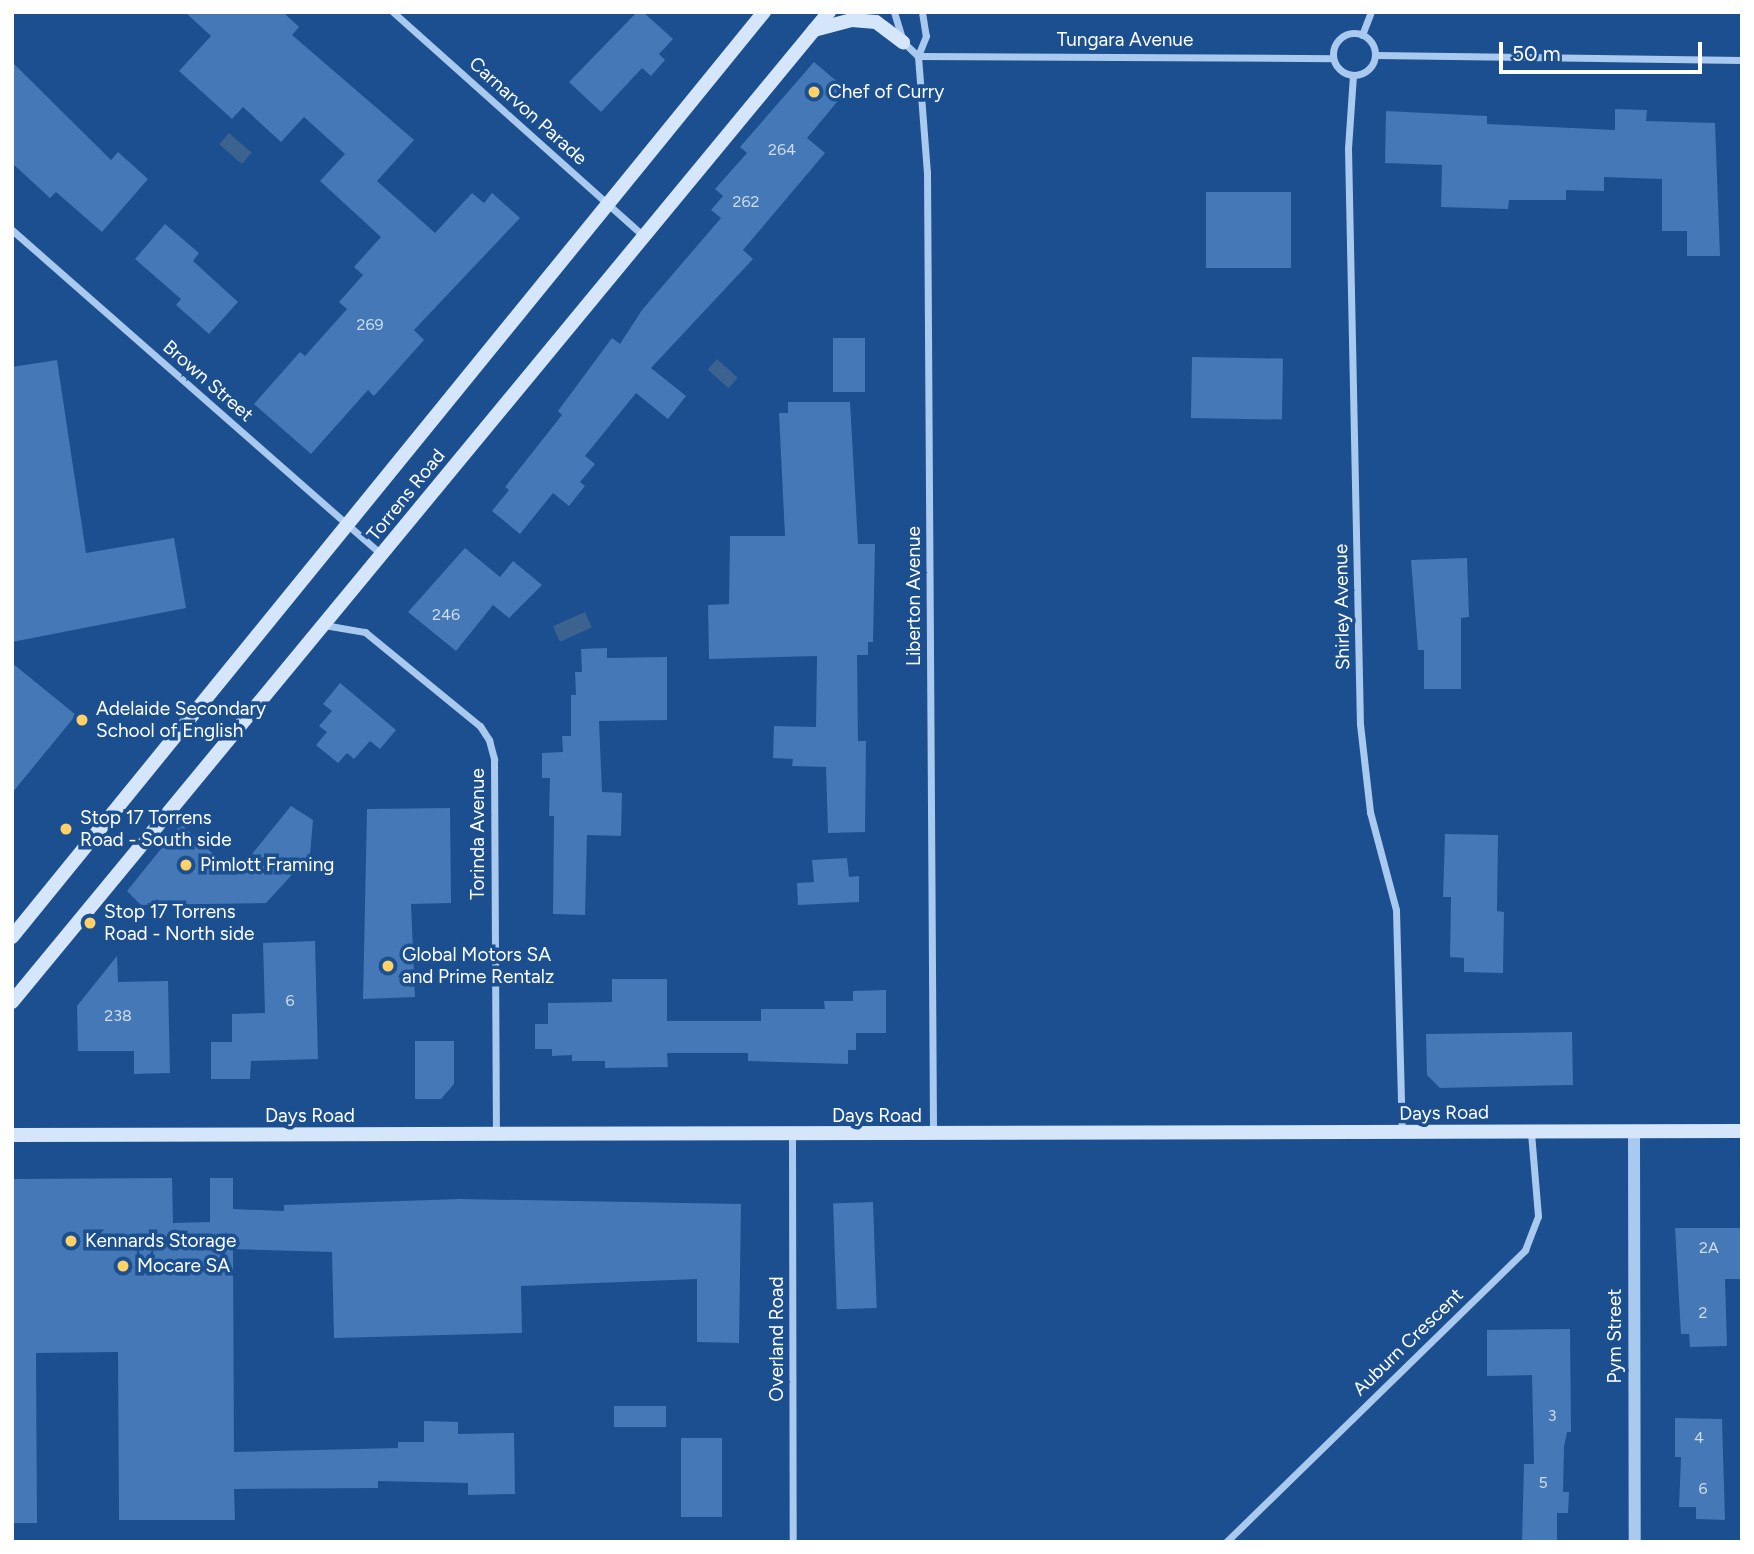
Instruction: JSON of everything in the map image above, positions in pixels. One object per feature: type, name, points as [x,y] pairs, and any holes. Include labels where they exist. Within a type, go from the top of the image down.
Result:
[{"type":"main road","name":"Torrens Road","points":[[12,937],[345,523],[764,12]]},
{"type":"main road","name":"Torrens Road","points":[[12,1002],[382,555],[642,235],[829,12]]},
{"type":"main road","points":[[814,30],[852,20],[876,22],[903,41]]},
{"type":"main road","name":"Days Road","points":[[12,1135],[933,1136],[1742,1131]]},
{"type":"street","name":"Carnarvon Parade","points":[[393,12],[642,235]]},
{"type":"street","points":[[894,12],[903,41],[918,56]]},
{"type":"street","name":"Liberton Avenue","points":[[922,12],[926,36],[918,56],[927,172],[933,1136]]},
{"type":"street","points":[[1362,35],[1371,12]]},
{"type":"street","points":[[1349,33],[1362,35],[1372,43],[1375,55],[1366,72],[1353,75],[1340,71],[1333,58],[1338,40],[1349,33]]},
{"type":"street","points":[[1375,55],[1742,60]]},
{"type":"street","name":"Tungara Avenue","points":[[918,56],[1333,58]]},
{"type":"street","name":"Shirley Avenue","points":[[1353,75],[1348,148],[1360,724],[1370,812],[1396,910],[1402,1133]]},
{"type":"street","name":"Brown Street","points":[[12,230],[382,555]]},
{"type":"street","name":"Torinda Avenue","points":[[324,625],[365,632],[480,726],[489,740],[494,759],[496,1135]]},
{"type":"street","name":"Pym Street","points":[[1634,1131],[1635,1542]]},
{"type":"street","name":"Auburn Crescent","points":[[1226,1542],[1525,1250],[1538,1216],[1531,1132]]},
{"type":"street","name":"Overland Road","points":[[792,1136],[793,1542]]},
{"type":"water","points":[[229,133],[252,153],[242,164],[219,144]]},
{"type":"water","points":[[717,359],[738,378],[728,388],[708,369]]},
{"type":"water","points":[[585,612],[592,628],[560,642],[553,626]]},
{"type":"building","points":[[185,12],[283,12],[299,27],[292,35],[414,140],[377,181],[435,233],[472,193],[484,203],[492,193],[520,218],[414,330],[424,340],[374,396],[368,390],[311,454],[254,404],[300,352],[305,356],[347,309],[339,302],[363,275],[354,267],[381,237],[320,181],[345,154],[304,117],[281,142],[243,107],[232,119],[179,71],[211,36]]},
{"type":"building","points":[[637,12],[643,12],[673,39],[659,54],[665,60],[651,76],[642,68],[601,112],[569,82]]},
{"type":"building","points":[[12,62],[111,160],[118,152],[148,179],[102,232],[56,192],[50,198],[12,163]]},
{"type":"building","points":[[814,62],[847,90],[807,138],[825,153],[743,250],[753,259],[651,368],[686,396],[668,419],[636,393],[585,456],[595,464],[580,482],[585,486],[569,506],[553,493],[520,534],[492,511],[509,490],[505,487],[562,415],[558,411],[612,338],[620,344],[642,310],[721,218],[711,210],[723,196],[715,189],[747,153],[740,147]]},
{"type":"building","points":[[1615,109],[1647,110],[1646,121],[1715,123],[1720,256],[1687,256],[1687,231],[1662,231],[1662,179],[1604,177],[1604,191],[1566,190],[1566,200],[1509,200],[1508,209],[1441,207],[1442,165],[1385,163],[1386,111],[1487,116],[1487,124],[1615,130]]},
{"type":"building","points":[[1206,192],[1291,192],[1291,268],[1206,268]]},
{"type":"building","points":[[165,224],[199,253],[193,261],[238,302],[209,334],[176,305],[181,299],[135,259]]},
{"type":"building","points":[[833,338],[865,338],[865,392],[833,392]]},
{"type":"building","points":[[1192,357],[1283,359],[1282,420],[1191,418]]},
{"type":"building","points":[[57,360],[86,553],[174,538],[186,608],[12,642],[12,367]]},
{"type":"building","points":[[788,402],[850,402],[858,544],[875,544],[873,642],[868,642],[868,655],[857,655],[858,741],[866,741],[865,832],[828,833],[826,767],[792,766],[793,759],[773,758],[774,726],[816,727],[817,656],[709,659],[708,605],[729,604],[730,536],[785,536],[779,413],[788,413]]},
{"type":"building","points":[[465,548],[500,577],[513,561],[542,585],[509,618],[493,605],[456,651],[408,612]]},
{"type":"building","points":[[1467,558],[1469,617],[1461,618],[1461,689],[1424,689],[1424,650],[1418,650],[1411,560]]},
{"type":"building","points":[[607,648],[607,658],[667,657],[667,720],[599,721],[602,792],[622,793],[621,836],[587,835],[585,915],[553,914],[554,816],[549,816],[550,778],[542,778],[542,753],[563,752],[562,736],[571,736],[571,695],[576,695],[575,672],[582,672],[581,649]]},
{"type":"building","points":[[12,663],[76,715],[12,793]]},
{"type":"building","points":[[340,683],[396,730],[380,749],[370,741],[354,759],[347,753],[338,763],[316,745],[327,732],[319,726],[332,711],[323,704]]},
{"type":"building","name":"Pimlott Framing","points":[[291,806],[313,820],[310,855],[266,903],[141,905],[127,891],[181,824],[235,875]]},
{"type":"building","points":[[450,808],[451,903],[411,904],[415,997],[363,999],[367,809]]},
{"type":"building","points":[[1445,834],[1498,835],[1497,911],[1504,912],[1503,973],[1464,972],[1464,958],[1450,957],[1451,897],[1443,897]]},
{"type":"building","points":[[847,858],[849,877],[859,876],[859,902],[798,905],[797,883],[814,882],[812,860]]},
{"type":"building","points":[[315,941],[318,1059],[251,1061],[250,1079],[211,1079],[211,1042],[232,1042],[232,1014],[265,1013],[263,943]]},
{"type":"building","points":[[117,956],[118,982],[168,981],[170,1073],[134,1074],[134,1051],[78,1051],[77,1006]]},
{"type":"building","points":[[612,979],[667,979],[667,1021],[761,1021],[761,1009],[825,1009],[824,1001],[853,1001],[853,991],[886,990],[886,1033],[856,1033],[856,1050],[848,1050],[848,1064],[748,1061],[748,1053],[667,1053],[668,1067],[605,1068],[605,1061],[572,1061],[572,1055],[552,1056],[552,1049],[535,1049],[535,1024],[548,1024],[548,1003],[612,1002]]},
{"type":"building","points":[[1572,1032],[1573,1085],[1440,1088],[1427,1075],[1426,1034]]},
{"type":"building","points":[[415,1041],[454,1041],[454,1084],[441,1099],[415,1099]]},
{"type":"building","points":[[172,1178],[173,1223],[210,1222],[210,1178],[233,1178],[233,1209],[284,1211],[284,1205],[460,1199],[741,1204],[739,1343],[697,1342],[697,1279],[521,1286],[522,1333],[334,1338],[332,1252],[233,1249],[234,1452],[398,1448],[398,1442],[424,1442],[424,1421],[458,1422],[458,1434],[514,1433],[515,1494],[468,1495],[468,1483],[378,1481],[378,1488],[234,1489],[235,1520],[119,1520],[118,1352],[36,1353],[37,1523],[12,1523],[12,1179]]},
{"type":"building","points":[[873,1202],[877,1308],[837,1309],[833,1203]]},
{"type":"building","points":[[1675,1228],[1742,1228],[1742,1279],[1725,1279],[1727,1346],[1690,1347],[1689,1334],[1681,1334]]},
{"type":"building","points":[[1570,1329],[1571,1432],[1567,1432],[1564,1447],[1563,1492],[1569,1492],[1568,1513],[1557,1513],[1557,1542],[1522,1542],[1524,1464],[1534,1464],[1532,1375],[1487,1376],[1487,1330]]},
{"type":"building","points":[[614,1406],[666,1406],[666,1427],[614,1427]]},
{"type":"building","points":[[1675,1418],[1722,1419],[1725,1520],[1696,1519],[1696,1507],[1679,1507],[1681,1457],[1675,1457]]},
{"type":"building","points":[[681,1438],[722,1438],[722,1517],[681,1517]]},
{"type":"place","name":"Chef of Curry","points":[[814,92]]},
{"type":"place","name":"Adelaide Secondary School of English","points":[[82,720]]},
{"type":"place","name":"Stop 17 Torrens Road - South side","points":[[66,829]]},
{"type":"place","name":"Pimlott Framing","points":[[186,865]]},
{"type":"place","name":"Stop 17 Torrens Road - North side","points":[[90,923]]},
{"type":"place","name":"Global Motors SA and Prime Rentalz","points":[[388,966]]},
{"type":"place","name":"Kennards Storage","points":[[71,1241]]},
{"type":"place","name":"Mocare SA","points":[[123,1266]]}]
